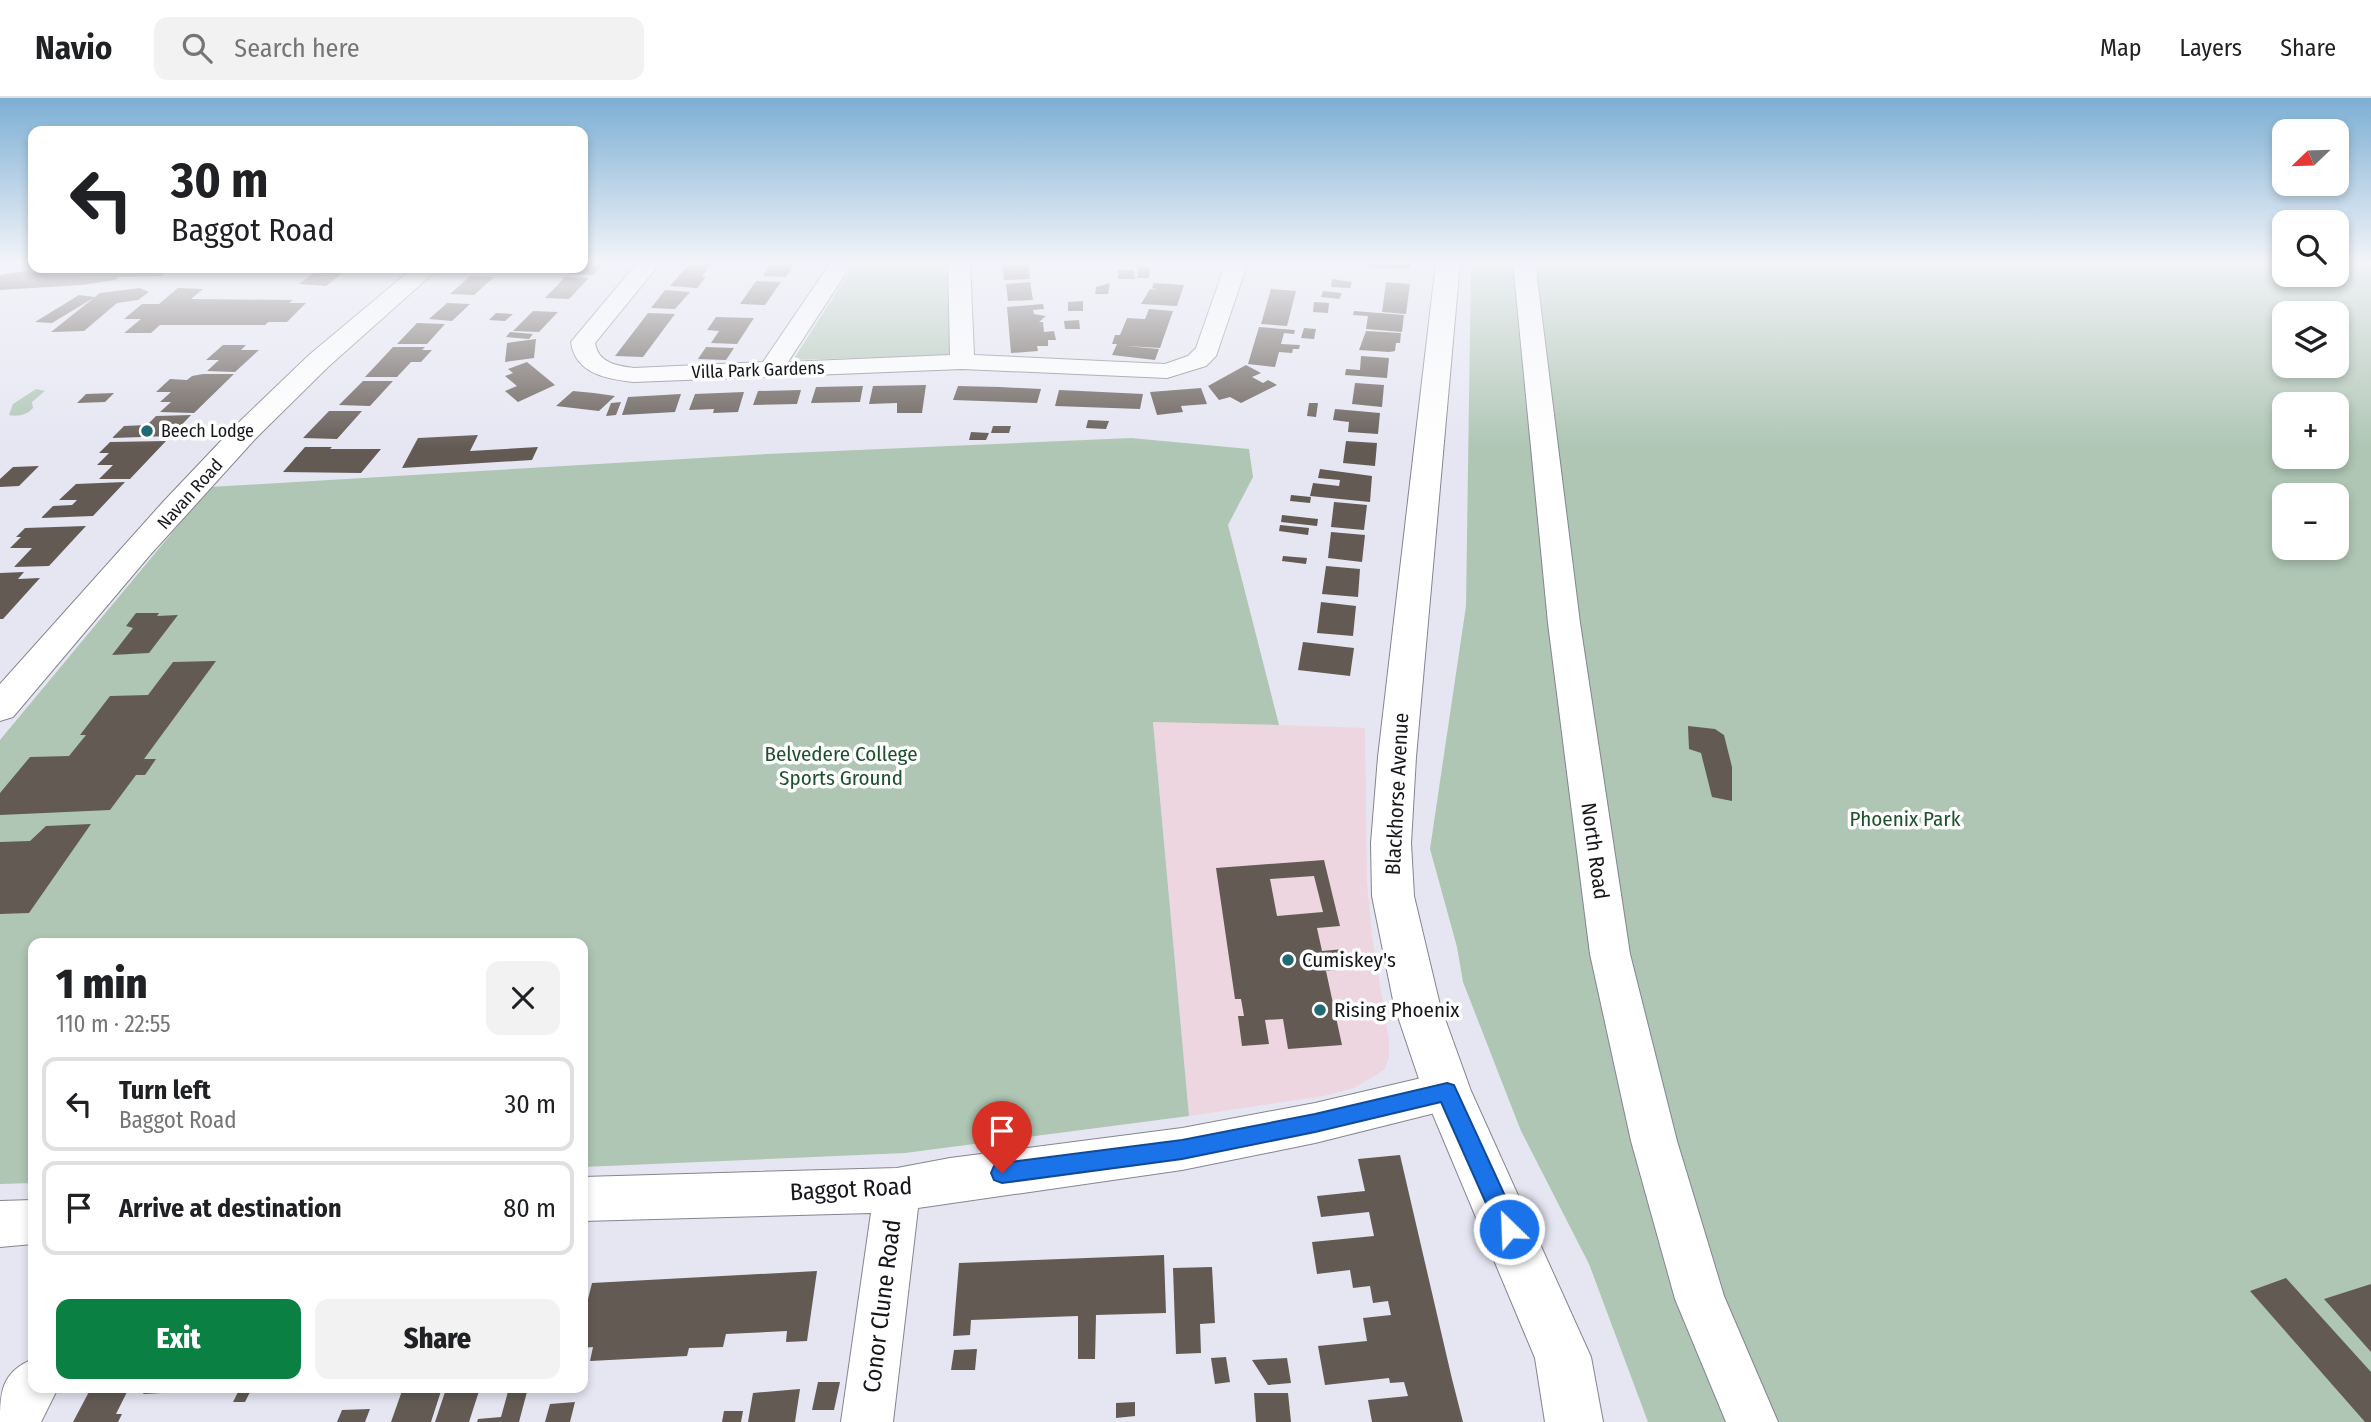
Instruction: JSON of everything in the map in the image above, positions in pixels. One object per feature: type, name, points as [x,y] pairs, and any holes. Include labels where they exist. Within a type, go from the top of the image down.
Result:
[{"type":"main road","name":"Navan Road","points":[[0,708],[139,549],[266,412],[361,324]]},
{"type":"main road","name":"Blackhorse Avenue","points":[[1441,324],[1409,627],[1391,842],[1393,896],[1412,984],[1447,1091],[1563,1357],[1574,1422]]},
{"type":"street","name":"Villa Park Gardens","points":[[598,324],[583,342],[586,357],[594,365],[614,373],[634,375],[962,362],[1167,371],[1197,361],[1206,351],[1215,324]]},
{"type":"street","points":[[771,369],[801,324]]},
{"type":"street","points":[[961,324],[962,362]]},
{"type":"street","name":"North Road","points":[[1531,324],[1564,623],[1610,954],[1654,1141],[1700,1299],[1752,1422]]},
{"type":"street","name":"Baggot Road","points":[[588,1199],[897,1190],[950,1180],[1182,1149],[1315,1123],[1447,1091]]},
{"type":"street","name":"Conor Clune Road","points":[[867,1422],[897,1190]]},
{"type":"street","points":[[0,1224],[28,1223]]},
{"type":"street","points":[[13,1422],[29,1393]]},
{"type":"shaded area","points":[[1153,721],[1365,728],[1367,882],[1372,936],[1389,1041],[1389,1058],[1384,1070],[1354,1088],[1324,1096],[1189,1116]]},
{"type":"green space","points":[[816,324],[953,324],[953,355],[793,360]]},
{"type":"green space","name":"Phoenix Park","points":[[1470,324],[2272,324],[2272,378],[2349,378],[2349,324],[2371,324],[2371,1422],[1648,1422],[1589,1264],[1521,1131],[1463,982],[1457,947],[1430,849],[1466,606]]},
{"type":"green space","points":[[36,389],[45,391],[32,402],[31,410],[22,415],[9,415],[13,404]]},
{"type":"green space","name":"Belvedere College Sports Ground","points":[[1131,438],[1249,449],[1253,477],[1228,525],[1279,725],[1153,722],[1189,1116],[905,1153],[588,1167],[588,938],[28,938],[28,1183],[0,1184],[0,740],[210,487],[767,454]]},
{"type":"building","points":[[61,324],[93,324],[84,331],[51,332]]},
{"type":"building","points":[[135,324],[266,324],[160,325],[151,333],[124,333]]},
{"type":"building","points":[[416,324],[445,324],[427,344],[397,344]]},
{"type":"building","points":[[520,324],[547,324],[539,332],[513,331]]},
{"type":"building","points":[[640,324],[668,324],[643,357],[615,356]]},
{"type":"building","points":[[711,324],[750,324],[737,344],[711,343],[719,331],[707,330]]},
{"type":"building","points":[[1008,324],[1043,324],[1044,332],[1054,331],[1056,340],[1048,340],[1048,346],[1037,346],[1038,351],[1011,353]]},
{"type":"building","points":[[1064,324],[1079,324],[1080,329],[1065,329]]},
{"type":"building","points":[[1125,324],[1169,324],[1160,348],[1125,346],[1159,349],[1155,360],[1112,355],[1117,344],[1112,344],[1115,335],[1120,335]]},
{"type":"building","points":[[1261,324],[1288,324],[1287,326]]},
{"type":"building","points":[[1367,324],[1403,324],[1402,332],[1366,329]]},
{"type":"building","points":[[1259,327],[1295,330],[1294,334],[1284,333],[1281,344],[1300,345],[1299,349],[1293,349],[1292,353],[1279,352],[1275,367],[1248,364]]},
{"type":"building","points":[[1304,328],[1316,329],[1314,339],[1301,338]]},
{"type":"building","points":[[1366,331],[1401,333],[1400,343],[1396,343],[1395,351],[1359,350]]},
{"type":"building","points":[[510,332],[533,334],[529,339],[506,337]]},
{"type":"building","points":[[536,339],[534,358],[505,362],[507,343]]},
{"type":"building","points":[[223,345],[246,345],[241,350],[259,350],[235,372],[207,371],[219,360],[206,360]]},
{"type":"building","points":[[393,347],[425,347],[422,350],[432,350],[421,362],[411,362],[397,377],[365,377]]},
{"type":"building","points":[[706,347],[734,348],[726,360],[698,359]]},
{"type":"building","points":[[1361,356],[1389,358],[1387,378],[1345,375],[1346,369],[1360,370]]},
{"type":"building","points":[[527,362],[555,385],[518,402],[505,391],[517,386],[505,376],[513,373],[508,369]]},
{"type":"building","points":[[1246,365],[1261,373],[1252,377],[1263,383],[1268,380],[1277,385],[1241,403],[1230,397],[1219,400],[1208,386]]},
{"type":"building","points":[[203,374],[234,374],[194,413],[160,412],[171,402],[160,402],[171,392],[156,392],[170,379],[187,380]]},
{"type":"building","points":[[363,381],[393,381],[370,406],[339,405]]},
{"type":"building","points":[[1355,383],[1384,385],[1382,407],[1352,404]]},
{"type":"building","points":[[926,385],[922,413],[897,413],[897,403],[869,404],[873,386]]},
{"type":"building","points":[[863,386],[860,402],[811,403],[816,387]]},
{"type":"building","points":[[958,386],[1041,389],[1037,403],[953,400]]},
{"type":"building","points":[[1201,388],[1207,404],[1181,406],[1183,412],[1157,415],[1150,392]]},
{"type":"building","points":[[801,390],[797,404],[753,405],[758,391]]},
{"type":"building","points":[[1059,390],[1143,394],[1140,409],[1055,406]]},
{"type":"building","points":[[573,391],[615,396],[599,411],[556,406]]},
{"type":"building","points":[[744,392],[738,412],[689,410],[695,394]]},
{"type":"building","points":[[114,393],[105,402],[77,403],[86,394]]},
{"type":"building","points":[[681,394],[675,412],[622,415],[628,397]]},
{"type":"building","points":[[621,402],[616,415],[606,416],[611,403]]},
{"type":"building","points":[[1309,403],[1318,403],[1316,417],[1307,416]]},
{"type":"building","points":[[1335,409],[1380,413],[1378,434],[1348,432],[1349,422],[1333,420]]},
{"type":"building","points":[[329,411],[362,411],[337,439],[303,438]]},
{"type":"building","name":"Beech Lodge","points":[[191,415],[171,436],[112,438],[124,426],[147,425],[156,416]]},
{"type":"building","points":[[1088,420],[1109,421],[1106,429],[1086,428]]},
{"type":"building","points":[[993,426],[1011,426],[1009,433],[991,433]]},
{"type":"building","points":[[971,432],[989,433],[986,440],[969,440]]},
{"type":"building","points":[[478,435],[470,451],[538,447],[532,460],[402,468],[418,438]]},
{"type":"building","points":[[166,441],[130,479],[99,479],[113,465],[97,465],[109,453],[99,453],[110,442]]},
{"type":"building","points":[[1346,441],[1377,443],[1375,466],[1343,463]]},
{"type":"building","points":[[305,447],[381,449],[361,473],[283,472]]},
{"type":"building","points":[[39,466],[19,486],[0,487],[0,479],[13,467]]},
{"type":"building","points":[[1320,469],[1372,476],[1370,502],[1310,496],[1313,483],[1339,486],[1340,480],[1318,478]]},
{"type":"building","points":[[125,482],[93,516],[41,518],[53,506],[72,505],[77,500],[59,500],[76,484]]},
{"type":"building","points":[[1291,495],[1311,497],[1310,503],[1290,501]]},
{"type":"building","points":[[1334,502],[1367,505],[1364,530],[1331,527]]},
{"type":"building","points":[[1282,515],[1318,519],[1317,526],[1281,522]]},
{"type":"building","points":[[1280,525],[1309,528],[1308,535],[1279,531]]},
{"type":"building","points":[[86,526],[49,566],[14,567],[32,548],[10,548],[21,537],[16,537],[25,528]]},
{"type":"building","points":[[1331,532],[1365,535],[1362,562],[1328,558]]},
{"type":"building","points":[[1283,556],[1307,558],[1306,564],[1282,561]]},
{"type":"building","points":[[1326,566],[1360,569],[1358,597],[1322,594]]},
{"type":"building","points":[[24,572],[18,579],[40,578],[3,619],[0,619],[0,573]]},
{"type":"building","points":[[1321,602],[1356,606],[1353,636],[1317,633]]},
{"type":"building","points":[[136,613],[178,615],[149,653],[112,655],[133,628],[126,626]]},
{"type":"building","points":[[1303,642],[1354,648],[1350,676],[1298,670]]},
{"type":"building","points":[[216,661],[144,759],[156,759],[145,775],[136,775],[110,810],[0,815],[0,793],[30,757],[69,756],[86,735],[80,735],[110,696],[148,695],[173,662]]},
{"type":"building","points":[[1688,726],[1715,729],[1724,735],[1732,767],[1732,801],[1712,797],[1701,753],[1689,749]]},
{"type":"building","points":[[91,824],[29,913],[0,914],[0,842],[30,841],[46,826]]},
{"type":"building","name":"Cumiskey's","points":[[1324,860],[1340,926],[1317,928],[1322,951],[1344,949],[1349,969],[1326,971],[1342,1045],[1288,1049],[1283,1019],[1265,1020],[1269,1044],[1242,1046],[1238,1016],[1244,1016],[1241,999],[1235,999],[1216,868]],"holes":[[[1314,876],[1323,912],[1277,916],[1270,879]]]},
{"type":"building","points":[[1400,1155],[1463,1422],[1372,1422],[1368,1400],[1408,1396],[1404,1382],[1390,1383],[1389,1378],[1325,1385],[1318,1346],[1367,1341],[1363,1318],[1391,1315],[1388,1301],[1373,1303],[1370,1286],[1353,1288],[1350,1270],[1317,1274],[1312,1242],[1374,1236],[1369,1212],[1321,1217],[1317,1196],[1365,1191],[1358,1159]]},
{"type":"building","points":[[1164,1255],[1166,1313],[1096,1315],[1095,1359],[1078,1359],[1078,1316],[971,1320],[970,1335],[953,1336],[959,1263]]},
{"type":"building","points":[[1212,1267],[1215,1323],[1200,1324],[1201,1353],[1176,1354],[1173,1268]]},
{"type":"building","points":[[817,1271],[807,1341],[786,1342],[787,1331],[726,1334],[723,1347],[689,1348],[687,1356],[590,1361],[593,1347],[588,1348],[588,1299],[592,1283]]},
{"type":"building","points":[[2286,1278],[2371,1372],[2371,1422],[2365,1422],[2250,1291]]},
{"type":"building","points":[[2371,1284],[2371,1352],[2324,1299]]},
{"type":"building","points":[[977,1349],[975,1370],[951,1370],[954,1350]]},
{"type":"building","points":[[1226,1357],[1230,1382],[1215,1384],[1211,1358]]},
{"type":"building","points":[[1287,1358],[1291,1383],[1268,1385],[1252,1360]]},
{"type":"building","points":[[818,1382],[840,1382],[834,1410],[812,1410]]},
{"type":"building","points":[[800,1389],[795,1422],[748,1422],[753,1393]]},
{"type":"building","points":[[88,1393],[126,1393],[116,1414],[122,1414],[118,1422],[73,1422]]},
{"type":"building","points":[[238,1393],[250,1393],[245,1402],[233,1402]]},
{"type":"building","points":[[401,1393],[440,1393],[431,1422],[391,1422]]},
{"type":"building","points":[[445,1393],[478,1393],[469,1422],[435,1422]]},
{"type":"building","points":[[508,1393],[527,1393],[519,1422],[477,1422],[478,1419],[501,1417]]},
{"type":"building","points":[[1254,1393],[1288,1393],[1291,1422],[1256,1422]]},
{"type":"building","points":[[575,1402],[570,1422],[545,1422],[550,1404]]},
{"type":"building","points":[[1135,1402],[1135,1416],[1116,1418],[1116,1403]]},
{"type":"building","points":[[370,1409],[365,1422],[337,1422],[342,1410]]},
{"type":"building","points":[[724,1411],[743,1411],[741,1422],[722,1422]]},
{"type":"place","name":"Beech Lodge","points":[[147,431]]},
{"type":"place","name":"Cumiskey's","points":[[1288,960]]},
{"type":"place","name":"Rising Phoenix","points":[[1320,1010]]},
{"type":"route","points":[[1002,1173],[1182,1149],[1315,1123],[1447,1091],[1509,1229]]}]
